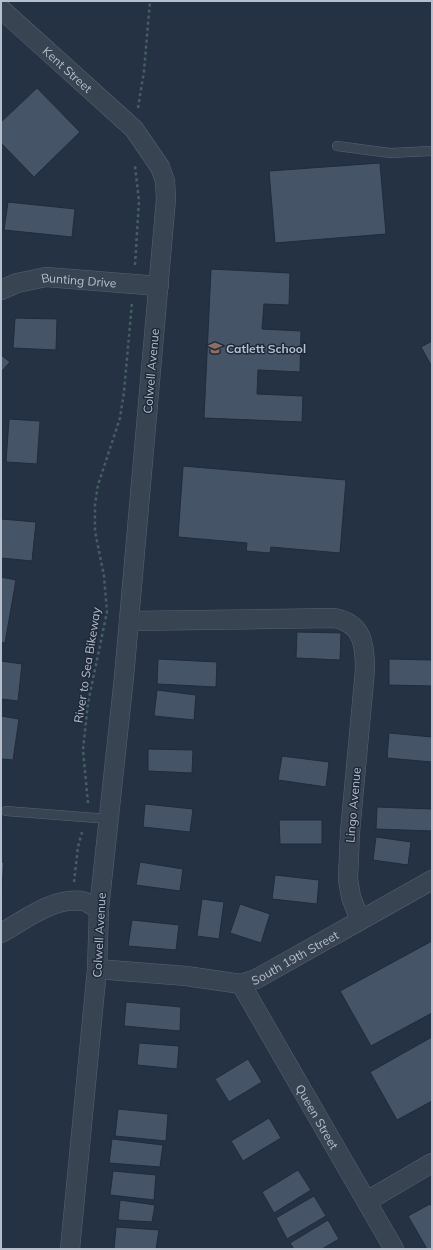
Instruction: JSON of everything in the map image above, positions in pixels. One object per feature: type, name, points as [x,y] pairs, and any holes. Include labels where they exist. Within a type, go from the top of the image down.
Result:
[{"type":"street","name":"Kent Street","points":[[1,9],[134,129]]},
{"type":"street","name":"Colwell Avenue","points":[[70,1249],[97,969],[99,909],[130,621],[166,199],[165,181],[155,157],[134,129]]},
{"type":"street","name":"Bunting Drive","points":[[1,290],[17,283],[46,277],[159,286]]},
{"type":"street","name":"Lingo Avenue","points":[[130,621],[334,618],[341,619],[352,624],[361,636],[365,652],[350,832],[348,879],[351,896],[360,920]]},
{"type":"street","name":"South 19th Street","points":[[97,969],[186,976],[241,984],[256,979],[432,880]]},
{"type":"street","points":[[1,933],[47,907],[61,902],[83,901],[99,909]]},
{"type":"street","name":"Queen Street","points":[[241,984],[394,1249]]},
{"type":"street","points":[[366,1201],[432,1163]]},
{"type":"lane","points":[[337,146],[390,153],[432,152]]},
{"type":"lane","points":[[6,811],[86,816],[109,819]]},
{"type":"path","points":[[134,129],[144,71],[150,1]]},
{"type":"path","name":"River to Sea Bikeway","points":[[74,887],[78,847],[88,810],[83,750],[88,703],[107,612],[104,576],[96,531],[95,504],[98,485],[120,418],[124,392],[139,201],[135,173],[135,159]]},
{"type":"building","points":[[37,88],[80,132],[34,177],[1,143],[1,122]]},
{"type":"building","points":[[380,163],[386,234],[275,243],[269,171]]},
{"type":"building","points":[[8,202],[75,209],[72,237],[4,230]]},
{"type":"building","points":[[211,269],[290,273],[289,305],[264,304],[262,329],[301,331],[300,372],[258,370],[257,394],[303,396],[302,422],[204,418]]},
{"type":"building","points":[[15,318],[57,319],[56,350],[13,348]]},
{"type":"building","points":[[432,341],[432,367],[421,347]]},
{"type":"building","points":[[1,355],[10,362],[1,372]]},
{"type":"building","points":[[9,419],[40,421],[37,464],[6,462]]},
{"type":"building","points":[[183,466],[346,480],[340,553],[271,547],[270,553],[246,551],[247,543],[178,537]]},
{"type":"building","points":[[1,519],[36,522],[32,561],[1,558]]},
{"type":"building","points":[[1,577],[16,580],[5,643],[1,642]]},
{"type":"building","points":[[297,632],[341,633],[340,660],[296,658]]},
{"type":"building","points":[[158,659],[217,662],[216,687],[157,684]]},
{"type":"building","points":[[389,659],[432,660],[432,686],[389,685]]},
{"type":"building","points":[[1,661],[22,664],[18,701],[1,699]]},
{"type":"building","points":[[157,690],[196,695],[194,720],[154,716]]},
{"type":"building","points":[[1,716],[19,719],[13,760],[1,759]]},
{"type":"building","points":[[389,733],[432,737],[432,762],[387,758]]},
{"type":"building","points":[[148,749],[193,750],[192,773],[148,771]]},
{"type":"building","points":[[282,756],[329,762],[326,787],[278,780]]},
{"type":"building","points":[[145,804],[193,809],[190,832],[143,827]]},
{"type":"building","points":[[377,807],[432,809],[432,831],[376,829]]},
{"type":"building","points":[[279,820],[322,820],[322,844],[280,844]]},
{"type":"building","points":[[376,837],[411,842],[408,865],[373,860]]},
{"type":"building","points":[[1,862],[4,862],[1,901]]},
{"type":"building","points":[[140,862],[183,869],[180,891],[136,885]]},
{"type":"building","points":[[275,875],[319,880],[317,904],[272,899]]},
{"type":"building","points":[[202,899],[224,902],[219,939],[197,936]]},
{"type":"building","points":[[240,904],[270,914],[261,943],[230,933]]},
{"type":"building","points":[[132,920],[179,925],[176,950],[128,946]]},
{"type":"building","points":[[432,941],[432,1013],[371,1046],[340,991]]},
{"type":"building","points":[[126,1002],[181,1007],[180,1031],[124,1026]]},
{"type":"building","points":[[432,1037],[432,1101],[397,1120],[370,1072]]},
{"type":"building","points":[[139,1043],[179,1046],[177,1069],[137,1065]]},
{"type":"building","points":[[248,1059],[262,1082],[229,1102],[215,1079]]},
{"type":"building","points":[[118,1109],[168,1114],[166,1141],[115,1136]]},
{"type":"building","points":[[269,1118],[281,1138],[243,1161],[231,1141]]},
{"type":"building","points":[[112,1139],[163,1145],[160,1167],[109,1163]]},
{"type":"building","points":[[298,1170],[311,1190],[274,1213],[262,1192]]},
{"type":"building","points":[[113,1171],[156,1175],[154,1200],[110,1195]]},
{"type":"building","points":[[314,1196],[326,1216],[287,1239],[276,1218]]},
{"type":"building","points":[[120,1200],[155,1205],[152,1222],[118,1220]]},
{"type":"building","points":[[430,1204],[432,1207],[432,1249],[427,1249],[408,1216]]},
{"type":"building","points":[[328,1220],[339,1239],[322,1249],[294,1249],[290,1243]]},
{"type":"building","points":[[116,1227],[159,1230],[156,1249],[114,1249]]},
{"type":"place","name":"Catlett School","points":[[215,348]]}]
